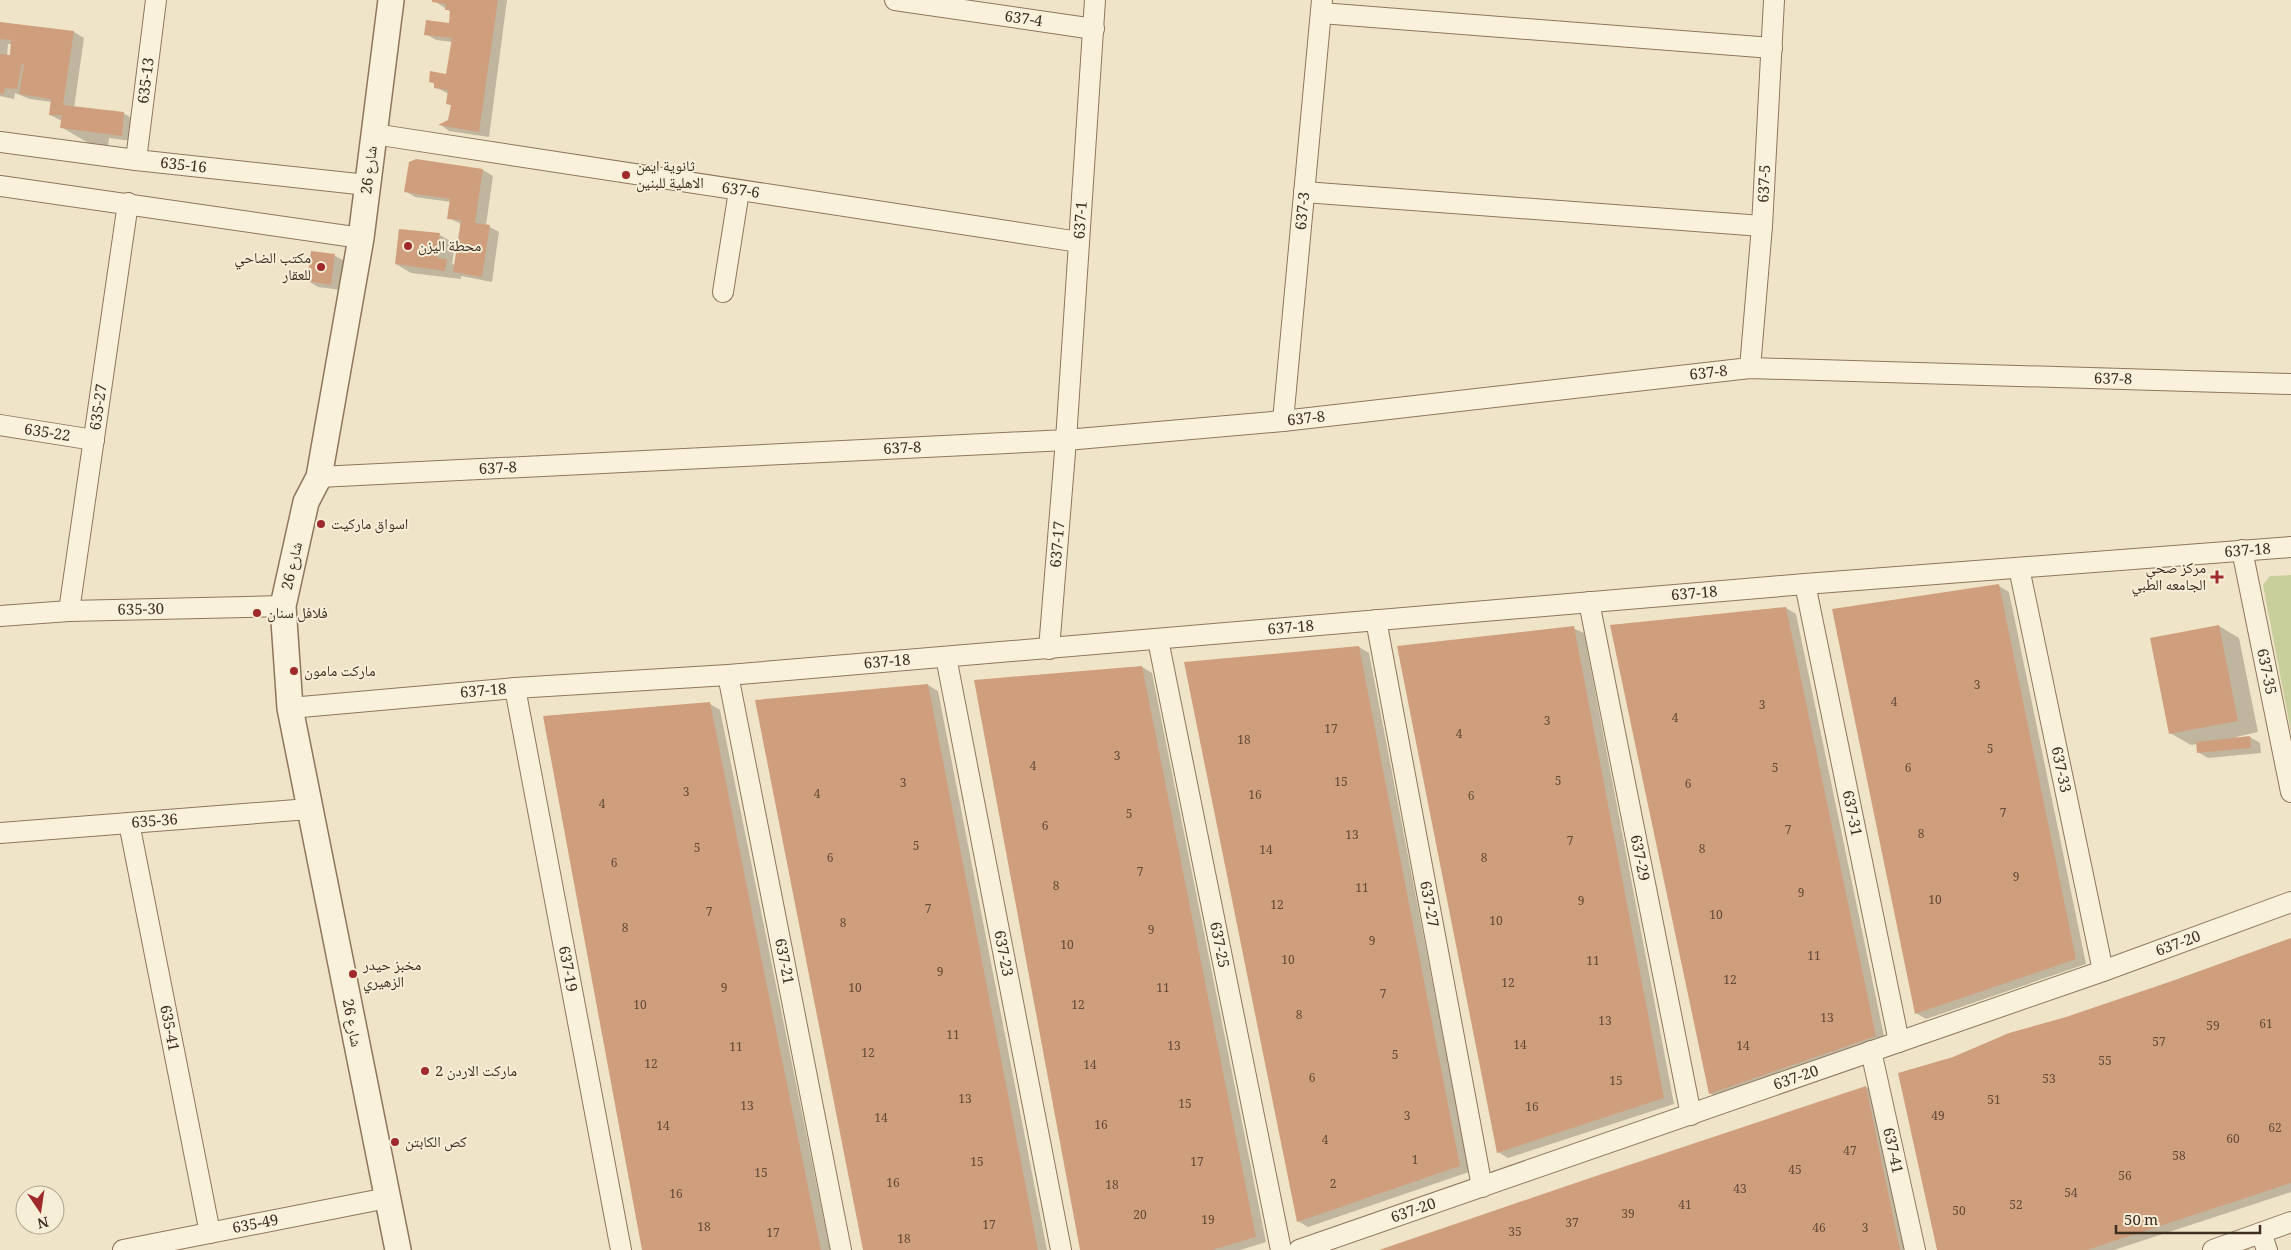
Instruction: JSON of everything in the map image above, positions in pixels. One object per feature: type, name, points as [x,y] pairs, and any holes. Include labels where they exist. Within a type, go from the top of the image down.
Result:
[{"type":"street","name":"635-13","points":[[136,160],[156,0]]},
{"type":"street","name":"شارع 26","points":[[391,0],[360,238],[319,477],[306,502],[283,606],[290,708],[398,1250]]},
{"type":"street","name":"637-4","points":[[895,0],[1094,29]]},
{"type":"street","name":"637-1","points":[[1066,440],[1095,0]]},
{"type":"street","name":"637-5","points":[[1750,368],[1762,226],[1774,0]]},
{"type":"street","points":[[1322,7],[1772,48]]},
{"type":"street","name":"637-3","points":[[1283,421],[1322,7]]},
{"type":"street","name":"637-6","points":[[374,134],[1079,242]]},
{"type":"street","name":"635-16","points":[[0,142],[136,160],[367,185]]},
{"type":"street","points":[[0,186],[360,238]]},
{"type":"street","points":[[723,292],[739,191]]},
{"type":"street","points":[[1304,192],[1762,226]]},
{"type":"street","name":"635-27","points":[[70,611],[128,203]]},
{"type":"street","name":"637-8","points":[[319,477],[1066,440],[1283,421],[1750,368],[2291,384]]},
{"type":"street","name":"635-22","points":[[0,425],[94,440]]},
{"type":"street","name":"637-17","points":[[1049,649],[1066,440]]},
{"type":"street","name":"637-18","points":[[290,708],[515,688],[728,675],[1805,584],[2291,547]]},
{"type":"street","name":"637-35","points":[[2242,550],[2291,792]]},
{"type":"street","name":"637-33","points":[[2019,568],[2102,971]]},
{"type":"street","name":"637-31","points":[[1805,584],[1899,1042]]},
{"type":"street","name":"637-29","points":[[1589,602],[1691,1115]]},
{"type":"street","name":"635-30","points":[[0,616],[70,611],[283,606]]},
{"type":"street","name":"637-27","points":[[1376,620],[1482,1187]]},
{"type":"street","name":"637-25","points":[[1158,640],[1282,1250]]},
{"type":"street","name":"637-23","points":[[946,657],[1061,1250]]},
{"type":"street","name":"637-21","points":[[728,675],[841,1250]]},
{"type":"street","name":"637-19","points":[[515,688],[621,1250]]},
{"type":"street","name":"635-36","points":[[0,833],[309,809]]},
{"type":"street","name":"635-41","points":[[129,823],[210,1233]]},
{"type":"street","name":"637-20","points":[[1300,1250],[2102,971],[2291,902]]},
{"type":"street","name":"637-41","points":[[1871,1051],[1915,1250]]},
{"type":"street","name":"635-49","points":[[123,1250],[387,1198]]},
{"type":"street","points":[[2213,1250],[2264,1242],[2291,1222]]},
{"type":"green space","points":[[2291,575],[2291,732],[2263,585],[2270,576]]},
{"type":"building","points":[[432,0],[498,0],[479,132],[438,125],[448,120],[451,105],[446,104],[448,90],[434,88],[434,83],[429,82],[430,71],[446,74],[452,38],[424,35],[426,20],[449,23],[450,10],[445,10],[446,4],[432,2]]},
{"type":"building","points":[[0,22],[74,31],[63,105],[124,112],[122,136],[60,128],[62,115],[49,115],[51,99],[19,94],[24,64],[22,64],[17,89],[5,88],[4,94],[0,93],[0,54],[10,55],[11,40],[0,39]]},
{"type":"building","points":[[416,159],[483,169],[475,223],[490,225],[482,277],[453,272],[461,220],[447,219],[450,199],[404,192],[409,162]]},
{"type":"building","points":[[399,229],[440,233],[437,258],[447,259],[445,271],[395,264]]},
{"type":"building","points":[[311,251],[335,254],[331,285],[307,281]]},
{"type":"building","points":[[1999,584],[2076,959],[1915,1014],[1832,609]]},
{"type":"building","points":[[1786,607],[1876,1036],[1709,1094],[1610,625]]},
{"type":"building","points":[[2219,625],[2238,721],[2169,734],[2150,638]]},
{"type":"building","points":[[1574,626],[1664,1098],[1497,1153],[1397,646]]},
{"type":"building","points":[[1359,646],[1460,1166],[1297,1222],[1184,662]]},
{"type":"building","points":[[1142,666],[1256,1237],[1212,1250],[1080,1250],[974,680]]},
{"type":"building","points":[[928,684],[1038,1250],[863,1250],[755,700]]},
{"type":"building","points":[[710,702],[821,1250],[642,1250],[543,716]]},
{"type":"building","points":[[2250,736],[2251,748],[2197,753],[2196,742]]},
{"type":"building","points":[[2291,938],[2291,1183],[2087,1250],[1937,1250],[1898,1073],[1953,1057],[2009,1033],[2066,1017]]},
{"type":"building","points":[[1866,1086],[1900,1250],[1379,1250],[1593,1177]]},
{"type":"place","name":"ثانوية ايمن الاهلية للبنين","points":[[626,175]]},
{"type":"place","name":"محطة اليزن","points":[[408,246]]},
{"type":"place","name":"مكتب الضاحي للعقار","points":[[321,267]]},
{"type":"place","name":"اسواق ماركيت","points":[[321,524]]},
{"type":"place","name":"مركز صحي الجامعه الطبي","points":[[2217,577]]},
{"type":"place","name":"فلافل سنان","points":[[257,613]]},
{"type":"place","name":"ماركت مامون","points":[[294,671]]},
{"type":"place","name":"مخبز حيدر الزهيري","points":[[353,974]]},
{"type":"place","name":"ماركت الاردن 2","points":[[425,1071]]},
{"type":"place","name":"كص الكابتن","points":[[395,1142]]}]
